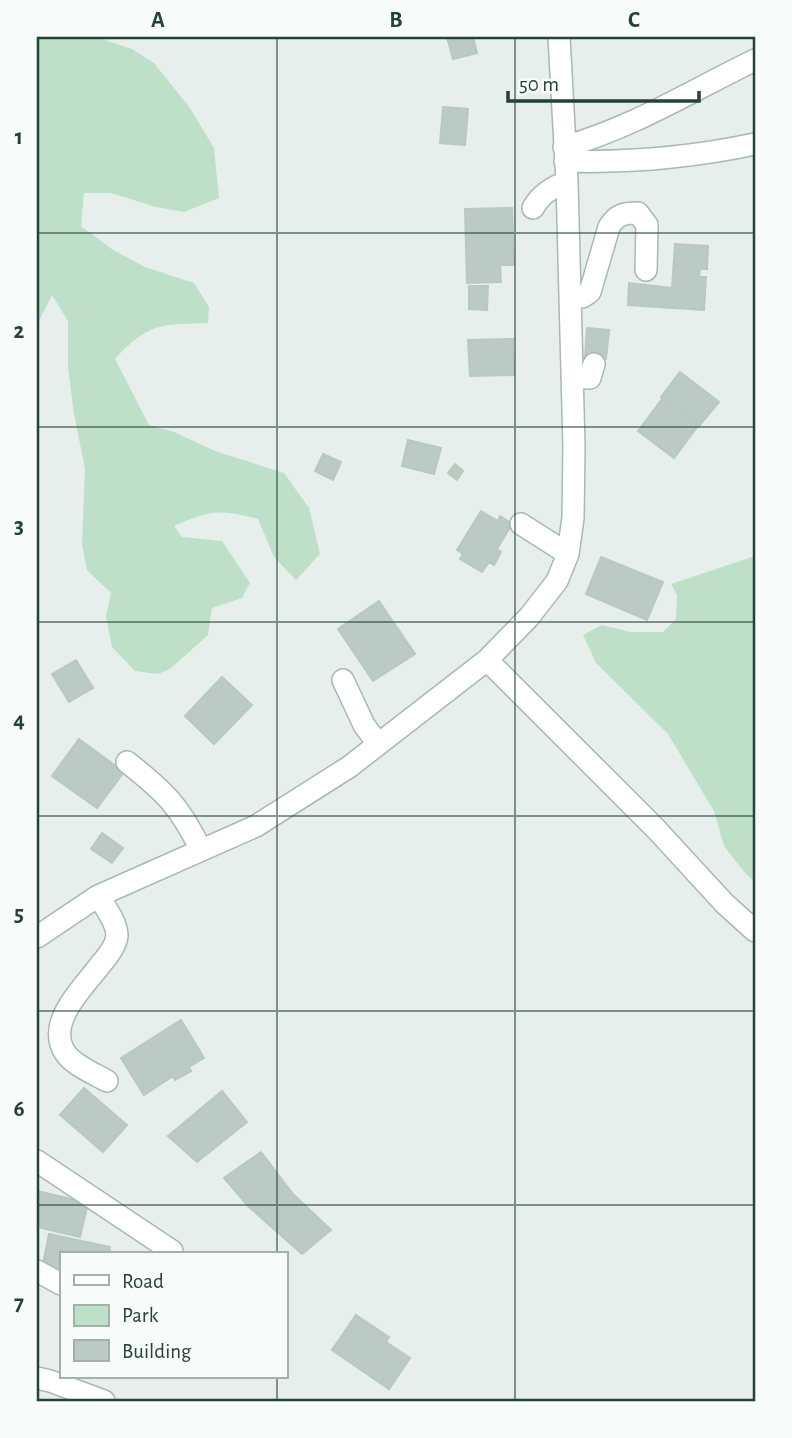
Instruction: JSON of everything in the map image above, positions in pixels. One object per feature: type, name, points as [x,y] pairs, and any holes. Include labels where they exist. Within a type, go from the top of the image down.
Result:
[{"type":"street","points":[[37,937],[98,896],[256,826],[349,766],[487,660],[529,617],[557,581],[568,554],[573,518],[570,298],[559,37]]},
{"type":"street","points":[[533,208],[552,187],[565,163],[604,135],[652,114],[755,60]]},
{"type":"street","points":[[565,163],[633,161],[720,152],[755,144]]},
{"type":"street","points":[[570,298],[582,297],[590,292],[610,227],[615,218],[624,213],[638,213],[647,225],[646,270]]},
{"type":"street","points":[[572,379],[590,378],[594,364]]},
{"type":"street","points":[[522,524],[568,554]]},
{"type":"street","points":[[487,660],[656,829],[725,904],[755,931]]},
{"type":"street","points":[[343,680],[364,725],[378,744]]},
{"type":"street","points":[[127,762],[164,791],[179,809],[201,850]]},
{"type":"street","points":[[98,896],[109,913],[117,935],[111,952],[68,1008],[59,1036],[66,1055],[107,1081]]},
{"type":"street","points":[[37,1161],[172,1251]]},
{"type":"street","points":[[37,1271],[60,1283]]},
{"type":"street","points":[[37,1378],[104,1401]]},
{"type":"green space","points":[[37,37],[96,37],[132,49],[154,63],[190,108],[214,148],[219,198],[184,212],[156,207],[111,193],[84,193],[81,226],[113,250],[145,267],[194,283],[209,307],[208,323],[157,328],[137,338],[115,359],[149,425],[174,432],[215,451],[284,473],[309,508],[320,554],[296,580],[274,557],[258,519],[215,513],[174,526],[182,537],[222,541],[250,583],[242,598],[212,608],[208,635],[170,669],[158,674],[135,671],[112,647],[106,616],[111,593],[87,570],[82,545],[85,469],[68,367],[68,321],[52,295],[37,325]]},
{"type":"green space","points":[[755,556],[755,882],[724,846],[714,811],[668,734],[596,663],[583,635],[602,625],[630,632],[663,632],[676,619],[677,595],[671,584]]},
{"type":"building","points":[[447,37],[473,37],[477,53],[453,59]]},
{"type":"building","points":[[443,107],[468,109],[465,145],[440,143]]},
{"type":"building","points":[[512,208],[514,265],[500,265],[501,282],[467,283],[465,209]]},
{"type":"building","points":[[675,244],[708,246],[707,269],[700,269],[699,277],[706,277],[704,310],[628,305],[629,283],[672,288]]},
{"type":"building","points":[[469,286],[488,286],[487,310],[469,309]]},
{"type":"building","points":[[587,328],[609,330],[606,359],[585,357]]},
{"type":"building","points":[[513,339],[514,375],[470,376],[468,340]]},
{"type":"building","points":[[680,372],[719,402],[699,426],[661,397]]},
{"type":"building","points":[[663,398],[698,426],[674,458],[638,431]]},
{"type":"building","points":[[408,440],[441,448],[434,474],[402,466]]},
{"type":"building","points":[[323,454],[341,462],[333,480],[315,471]]},
{"type":"building","points":[[455,464],[463,471],[457,480],[448,473]]},
{"type":"building","points":[[481,511],[498,521],[500,516],[512,524],[497,549],[501,552],[494,565],[489,562],[482,572],[460,559],[463,554],[457,550]]},
{"type":"building","points":[[601,557],[663,582],[647,620],[586,594]]},
{"type":"building","points":[[379,601],[415,654],[373,681],[338,629]]},
{"type":"building","points":[[76,660],[93,688],[69,702],[52,674]]},
{"type":"building","points":[[222,677],[252,705],[214,744],[185,716]]},
{"type":"building","points":[[79,739],[124,772],[97,808],[52,776]]},
{"type":"building","points":[[102,833],[123,848],[112,863],[91,849]]},
{"type":"building","points":[[181,1020],[204,1058],[189,1067],[191,1071],[175,1080],[173,1076],[144,1095],[121,1058]]},
{"type":"building","points":[[84,1088],[127,1125],[103,1152],[60,1115]]},
{"type":"building","points":[[222,1091],[247,1122],[197,1162],[168,1136]]},
{"type":"building","points":[[261,1152],[293,1194],[331,1230],[302,1254],[248,1206],[224,1178]]},
{"type":"building","points":[[37,1191],[88,1203],[80,1237],[37,1227]]},
{"type":"building","points":[[49,1234],[110,1247],[109,1252],[60,1252],[60,1273],[42,1269]]},
{"type":"building","points":[[356,1315],[389,1337],[386,1342],[410,1358],[389,1389],[332,1350]]}]
